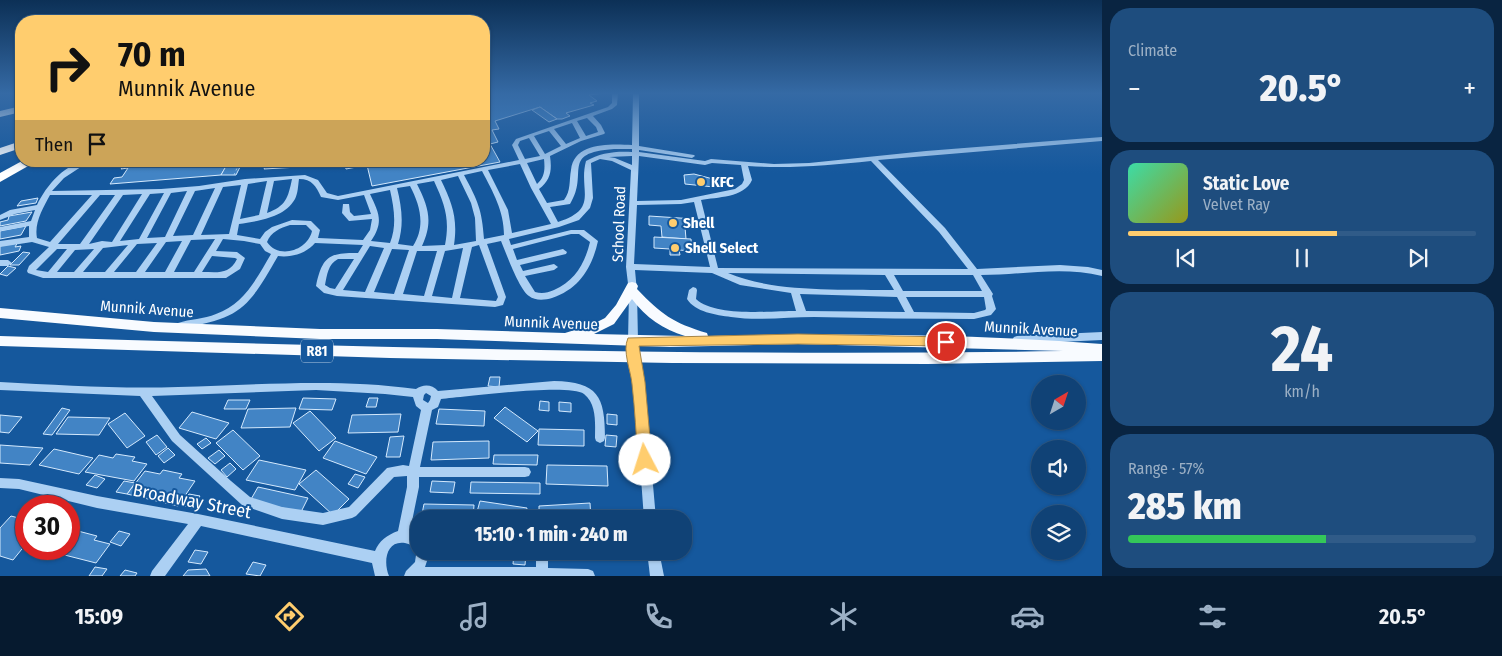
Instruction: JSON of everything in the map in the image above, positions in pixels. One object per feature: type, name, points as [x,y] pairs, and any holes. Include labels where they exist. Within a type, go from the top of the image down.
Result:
[{"type":"highway","points":[[0,152],[15,146]]},
{"type":"highway","points":[[0,178],[20,167]]},
{"type":"main road","points":[[551,339],[592,330],[609,324],[633,289],[640,302],[662,322],[677,330],[715,340]]},
{"type":"main road","name":"Munnik Avenue","points":[[0,312],[163,327],[320,334],[436,334],[633,341],[798,339],[977,342],[1102,349]]},
{"type":"main road","name":"Munnik Avenue","points":[[0,341],[390,353],[672,358],[927,359],[1102,356]]},
{"type":"street","points":[[556,225],[535,188],[515,145],[518,140],[530,135],[577,120]]},
{"type":"street","points":[[46,193],[147,192],[192,189],[271,178],[296,177],[314,179],[320,184],[324,195],[330,198],[413,184],[545,156],[602,133],[602,130],[593,120]]},
{"type":"street","name":"School Road","points":[[633,356],[633,289],[630,267],[635,170],[635,120]]},
{"type":"street","points":[[574,121],[584,139]]},
{"type":"street","points":[[550,128],[565,147]]},
{"type":"street","points":[[530,135],[545,156],[549,173],[546,180],[535,188]]},
{"type":"street","points":[[546,206],[568,202],[573,195],[574,168],[579,156],[589,150],[634,150],[687,161],[809,166],[872,158],[1102,139]]},
{"type":"street","points":[[314,240],[366,243],[391,247],[446,248],[506,238],[556,225],[576,218],[586,208],[589,198],[588,162],[592,158],[634,150]]},
{"type":"street","points":[[592,158],[613,159],[635,170]]},
{"type":"street","points":[[692,290],[691,299],[694,303],[738,316],[802,314],[974,316],[988,313],[991,309],[989,294],[974,272],[930,215],[872,158]]},
{"type":"street","points":[[633,203],[697,200],[737,191],[745,187],[748,174],[744,164]]},
{"type":"street","points":[[33,239],[31,231],[46,193],[59,178],[77,167]]},
{"type":"street","points":[[484,170],[503,205],[508,221],[506,238],[508,248],[516,262],[526,288],[534,295],[547,296],[562,291],[580,278],[588,266],[594,242],[580,232],[572,232],[508,248]]},
{"type":"street","points":[[360,256],[337,256],[329,260],[320,286],[327,291],[368,296],[484,304],[500,303],[502,297],[500,288],[481,243],[479,218],[460,174]]},
{"type":"street","points":[[235,222],[262,217],[285,206],[291,199],[296,177]]},
{"type":"street","points":[[262,217],[271,178]]},
{"type":"street","points":[[427,300],[453,226],[451,211],[437,179]]},
{"type":"street","points":[[233,237],[246,181]]},
{"type":"street","points":[[397,298],[416,248],[425,232],[426,218],[424,208],[413,184]]},
{"type":"street","points":[[168,275],[192,238],[220,185]]},
{"type":"street","points":[[368,296],[399,230],[400,218],[393,187]]},
{"type":"street","points":[[138,275],[165,239],[192,189]]},
{"type":"street","points":[[107,275],[138,241],[169,190]]},
{"type":"street","points":[[98,192],[32,268],[31,271],[34,274],[226,275],[237,267],[241,258],[237,255],[211,253]]},
{"type":"street","points":[[84,246],[121,192]]},
{"type":"street","points":[[116,243],[147,192]]},
{"type":"street","points":[[337,293],[375,231],[376,216],[366,192]]},
{"type":"street","points":[[697,200],[715,271]]},
{"type":"street","points":[[0,218],[12,212],[40,206]]},
{"type":"street","points":[[346,206],[346,213],[352,219],[376,216]]},
{"type":"street","points":[[292,222],[308,223],[316,230],[314,240],[309,245],[293,252],[276,253],[269,251],[264,242],[269,232],[292,222]]},
{"type":"street","points":[[0,228],[34,224]]},
{"type":"street","points":[[196,275],[221,236]]},
{"type":"street","points":[[0,244],[33,239],[42,244],[53,246],[84,246],[221,236],[264,242]]},
{"type":"street","points":[[76,275],[102,244]]},
{"type":"street","points":[[455,302],[468,244]]},
{"type":"street","points":[[50,275],[74,246]]},
{"type":"street","points":[[516,262],[563,252]]},
{"type":"street","points":[[163,327],[223,317],[243,304],[276,253]]},
{"type":"street","points":[[521,274],[554,267]]},
{"type":"street","points":[[630,267],[715,271],[888,272],[1019,272],[1062,268],[1091,270],[1102,273]]},
{"type":"street","points":[[715,271],[740,282],[795,292],[989,294]]},
{"type":"street","points":[[888,272],[912,316]]},
{"type":"street","points":[[795,292],[802,314]]},
{"type":"street","points":[[977,342],[1102,336]]},
{"type":"street","points":[[633,356],[639,382],[649,510]]},
{"type":"street","points":[[0,386],[143,392],[275,386],[364,388],[419,394],[427,390],[435,392],[437,395],[567,385],[580,387],[592,394],[597,402],[600,411],[600,438]]},
{"type":"street","points":[[143,392],[176,438],[227,485],[246,501],[282,513],[324,519],[352,512],[391,472],[403,470],[413,472],[525,472]]},
{"type":"street","points":[[419,394],[417,398],[419,404],[427,407],[435,403],[437,395]]},
{"type":"street","points":[[403,536],[413,488],[413,472],[427,407]]},
{"type":"street","name":"Broadway Street","points":[[0,483],[19,484],[97,502],[198,520],[378,558]]},
{"type":"street","points":[[157,576],[198,520]]},
{"type":"street","points":[[382,576],[377,565],[381,550],[394,538],[410,537]]},
{"type":"street","points":[[413,575],[422,560]]},
{"type":"street","points":[[542,560],[542,574]]},
{"type":"street","points":[[654,560],[657,576]]},
{"type":"street","points":[[413,575],[542,574],[588,576]]},
{"type":"path","points":[[230,183],[237,167]]},
{"type":"building","points":[[490,120],[499,120],[495,121],[499,129],[492,130],[498,142],[490,144]]},
{"type":"building","points":[[490,144],[500,162],[490,164]]},
{"type":"building","points":[[122,167],[226,167],[221,175],[110,184],[114,178],[122,177],[128,168],[121,169]]},
{"type":"building","points":[[226,167],[240,167],[236,175],[221,175]]},
{"type":"building","points":[[265,167],[299,167],[264,169]]},
{"type":"building","points":[[367,167],[473,167],[372,186]]},
{"type":"building","name":"KFC","points":[[694,174],[717,180],[718,185],[713,184],[714,187],[685,184],[684,175]]},
{"type":"building","points":[[38,198],[36,203],[17,206],[21,201]]},
{"type":"building","points":[[32,212],[26,221],[0,226],[0,222],[8,220],[9,216]]},
{"type":"building","points":[[649,216],[695,219],[696,228],[685,227],[686,239],[662,237],[661,226],[649,225]]},
{"type":"building","points":[[26,226],[21,235],[0,239],[0,231]]},
{"type":"building","points":[[654,237],[691,239],[692,251],[679,250],[680,255],[670,255],[670,249],[654,248]]},
{"type":"building","points":[[18,242],[15,247],[21,246],[19,251],[0,255],[0,246]]},
{"type":"building","points":[[23,252],[30,253],[19,265],[10,265]]},
{"type":"building","points":[[8,266],[16,268],[7,276],[0,274]]},
{"type":"building","points":[[490,377],[500,377],[499,387],[488,386]]},
{"type":"building","points":[[303,398],[336,399],[332,410],[299,409]]},
{"type":"building","points":[[369,398],[378,398],[376,407],[366,407]]},
{"type":"building","points":[[228,400],[250,400],[246,409],[224,409]]},
{"type":"building","points":[[540,401],[549,402],[549,411],[539,410]]},
{"type":"building","points":[[559,402],[571,403],[571,412],[559,411]]},
{"type":"building","points":[[505,407],[538,431],[527,442],[494,418]]},
{"type":"building","points":[[62,408],[70,410],[52,435],[43,434]]},
{"type":"building","points":[[296,408],[290,427],[241,428],[248,409]]},
{"type":"building","points":[[439,409],[485,411],[484,426],[436,424]]},
{"type":"building","points":[[310,411],[336,438],[319,451],[293,423]]},
{"type":"building","points":[[192,412],[229,423],[216,439],[179,428]]},
{"type":"building","points":[[125,413],[145,436],[127,448],[108,424]]},
{"type":"building","points":[[401,414],[398,432],[348,433],[352,415]]},
{"type":"building","points":[[607,414],[617,415],[617,425],[607,424]]},
{"type":"building","points":[[0,415],[22,417],[9,433],[0,432]]},
{"type":"building","points":[[68,417],[110,418],[99,435],[56,434]]},
{"type":"building","points":[[539,429],[584,430],[584,446],[538,445]]},
{"type":"building","points":[[233,430],[260,456],[243,470],[216,443]]},
{"type":"building","points":[[157,435],[167,447],[156,455],[146,442]]},
{"type":"building","points":[[606,435],[617,436],[616,447],[605,446]]},
{"type":"building","points":[[404,436],[400,457],[386,457],[390,437]]},
{"type":"building","points":[[206,438],[211,443],[202,449],[197,444]]},
{"type":"building","points":[[335,441],[377,457],[366,474],[323,458]]},
{"type":"building","points":[[489,441],[489,458],[431,460],[433,442]]},
{"type":"building","points":[[0,445],[43,448],[30,465],[0,463]]},
{"type":"building","points":[[168,448],[175,455],[164,463],[158,456]]},
{"type":"building","points":[[54,449],[93,458],[79,474],[39,465]]},
{"type":"building","points":[[219,450],[225,456],[215,464],[208,458]]},
{"type":"building","points":[[116,454],[135,457],[132,461],[147,464],[134,481],[85,472],[99,455],[113,458]]},
{"type":"building","points":[[494,455],[538,455],[537,465],[493,464]]},
{"type":"building","points":[[259,460],[306,470],[295,490],[246,480]]},
{"type":"building","points":[[230,463],[236,469],[227,477],[221,470]]},
{"type":"building","points":[[547,465],[607,466],[608,486],[546,484]]},
{"type":"building","points":[[163,470],[182,474],[179,478],[195,481],[178,506],[127,494],[145,471],[160,474]]},
{"type":"building","points":[[316,470],[349,499],[333,515],[299,484]]},
{"type":"building","points":[[355,474],[365,477],[358,488],[348,484]]},
{"type":"building","points":[[95,475],[105,479],[97,488],[86,485]]},
{"type":"building","points":[[124,481],[135,483],[127,494],[116,492]]},
{"type":"building","points":[[432,481],[455,482],[453,493],[430,492]]},
{"type":"building","points":[[471,482],[540,483],[540,494],[470,493]]},
{"type":"building","points":[[258,487],[308,498],[301,512],[250,501]]},
{"type":"building","points":[[189,494],[200,496],[192,508],[181,505]]},
{"type":"building","points":[[480,501],[527,508],[527,510],[478,510]]},
{"type":"building","points":[[590,503],[590,510],[539,510],[539,506]]},
{"type":"building","points":[[424,504],[474,505],[474,510],[423,510]]},
{"type":"building","points":[[11,516],[15,517],[15,558],[13,560],[0,556],[0,528]]},
{"type":"building","points":[[119,531],[130,534],[121,546],[110,542]]},
{"type":"building","points":[[80,532],[97,536],[94,540],[110,544],[96,563],[80,559]]},
{"type":"building","points":[[195,550],[208,552],[201,564],[188,562]]},
{"type":"building","points":[[513,560],[525,560],[525,565],[513,564]]},
{"type":"building","points":[[253,562],[266,565],[260,576],[246,574]]},
{"type":"building","points":[[95,567],[107,569],[102,576],[89,576]]},
{"type":"building","points":[[206,569],[210,576],[183,576],[188,570]]},
{"type":"building","points":[[125,570],[137,573],[135,576],[120,576]]},
{"type":"place","name":"KFC","points":[[701,182]]},
{"type":"place","name":"Shell","points":[[673,223]]},
{"type":"place","name":"Shell Select","points":[[675,248]]},
{"type":"route","points":[[645,460],[639,382],[633,356],[633,341],[798,339],[946,342]]}]
